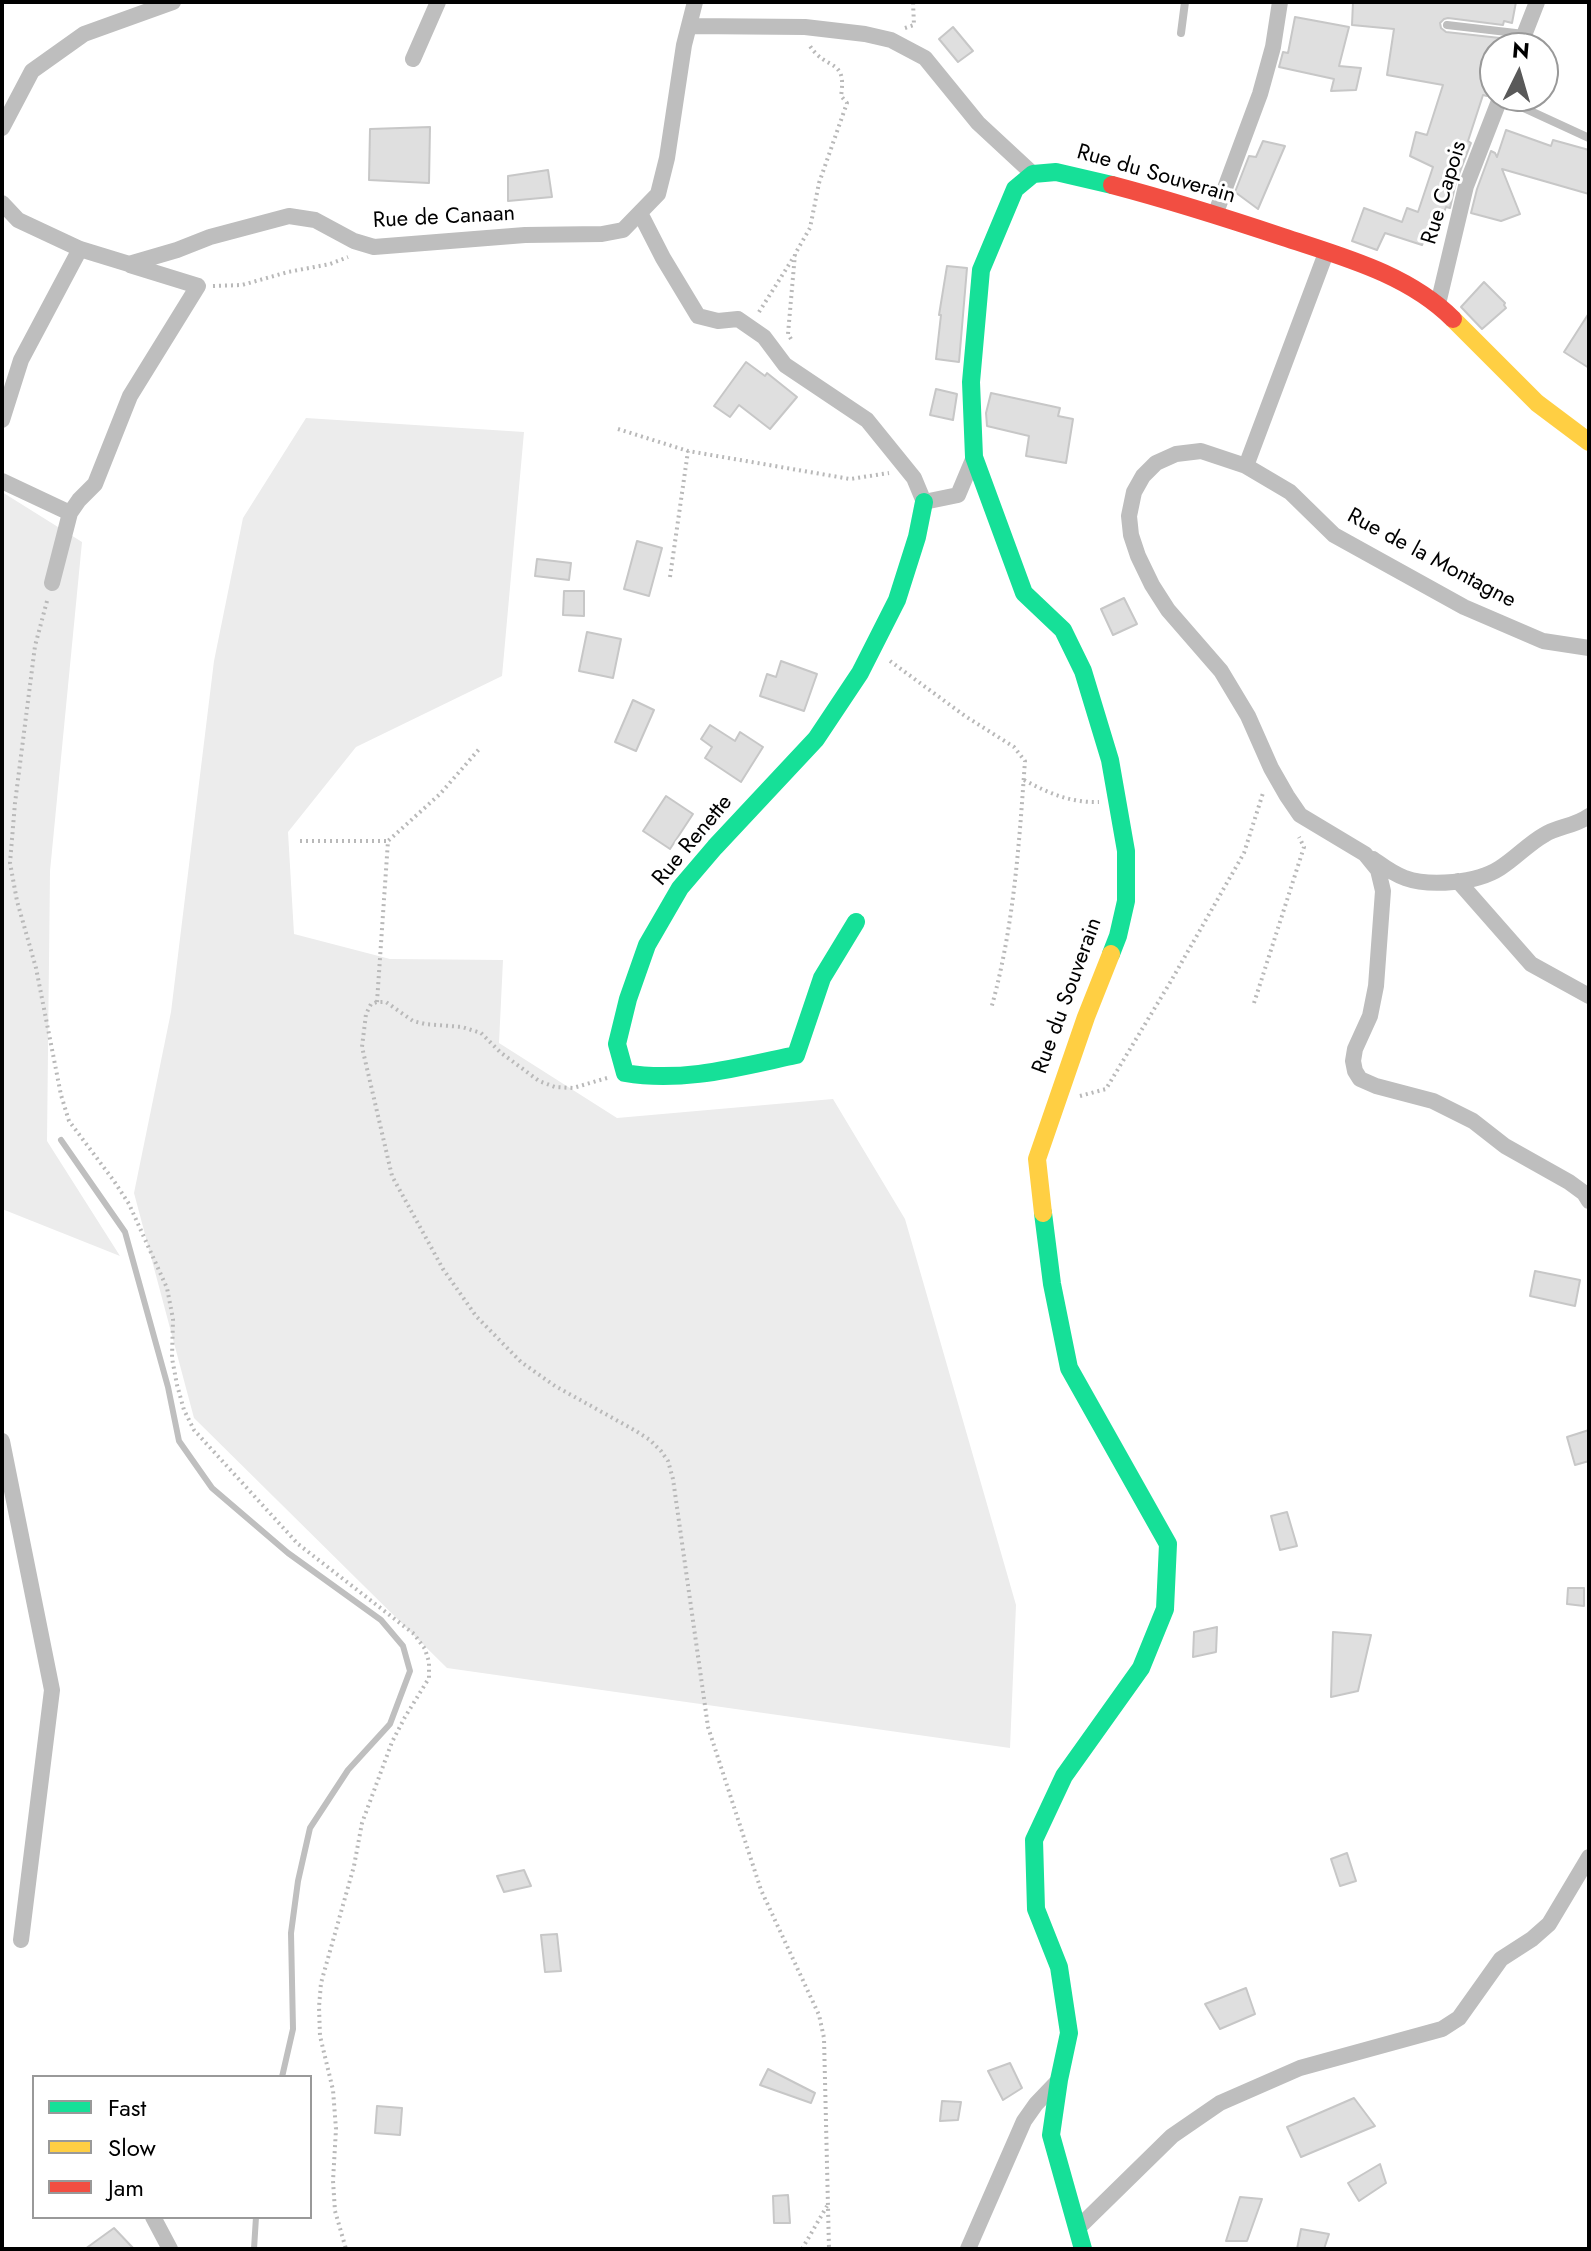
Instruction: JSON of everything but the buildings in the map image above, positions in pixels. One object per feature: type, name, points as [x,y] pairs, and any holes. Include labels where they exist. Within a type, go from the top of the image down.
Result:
[{"type":"street","points":[[2,128],[32,71],[84,34],[173,2]]},
{"type":"street","points":[[413,59],[438,2]]},
{"type":"street","name":"Rue de Canaan","points":[[129,264],[210,237],[289,216],[315,220],[354,241],[374,247],[525,235],[602,234],[623,230],[658,194],[667,158],[684,45],[695,2]]},
{"type":"street","points":[[1215,215],[1260,94],[1273,47],[1280,2]]},
{"type":"street","points":[[1525,32],[1537,2]]},
{"type":"street","points":[[690,26],[805,27],[891,40],[925,58],[978,123],[1033,174]]},
{"type":"street","name":"Rue Capois","points":[[1438,304],[1466,186],[1495,112]]},
{"type":"street","name":"Rue du Souverain","points":[[1083,2249],[1051,2135],[1069,2033],[1059,1967],[1036,1909],[1034,1840],[1064,1776],[1141,1668],[1165,1609],[1168,1544],[1069,1368],[1052,1284],[1037,1159],[1086,1017],[1118,936],[1126,901],[1126,851],[1110,760],[1083,671],[1063,630],[1024,593],[974,457],[971,382],[981,270],[1015,189],[1033,174],[1056,172],[1094,180],[1215,215],[1374,267],[1438,304],[1537,403],[1589,442]]},
{"type":"street","points":[[2,203],[18,220],[80,249],[198,286],[130,396],[95,484],[70,513],[52,583]]},
{"type":"street","points":[[640,213],[698,316],[718,321],[738,319],[764,337],[785,365],[867,420],[914,478],[924,502],[958,495],[974,457]]},
{"type":"street","points":[[2,420],[21,360],[80,249]]},
{"type":"street","points":[[1246,466],[1326,253]]},
{"type":"street","name":"Rue de la Montagne","points":[[1589,648],[1543,641],[1464,607],[1334,535],[1290,492],[1246,466],[1201,451],[1176,454],[1156,463],[1143,476],[1134,492],[1129,516],[1131,535],[1152,585],[1168,610],[1221,671],[1248,716],[1271,768],[1300,815],[1408,879],[1426,882],[1487,876],[1544,835],[1589,816]]},
{"type":"street","points":[[2,481],[70,513]]},
{"type":"street","name":"Rue Renette","points":[[625,1073],[617,1044],[628,999],[647,945],[680,888],[816,739],[860,673],[897,600],[917,537],[924,502]]},
{"type":"street","points":[[1365,854],[1378,870],[1383,891],[1376,986],[1370,1016],[1353,1061],[1360,1079],[1433,1101],[1473,1121],[1505,1146],[1569,1182],[1589,1201]]},
{"type":"street","points":[[1458,881],[1531,964],[1589,996]]},
{"type":"street","points":[[625,1073],[645,1078],[683,1077],[796,1055],[822,978],[856,922]]},
{"type":"street","points":[[2,1441],[52,1690],[21,1940]]},
{"type":"street","points":[[1077,2229],[1172,2136],[1220,2103],[1300,2068],[1442,2029],[1459,2018],[1501,1959],[1549,1924],[1589,1857]]},
{"type":"street","points":[[968,2249],[1024,2121],[1059,2080]]},
{"type":"street","points":[[154,2219],[170,2249]]},
{"type":"lane","points":[[1181,33],[1185,2]]},
{"type":"lane","points":[[1447,25],[1479,32]]},
{"type":"lane","points":[[1533,112],[1589,138]]},
{"type":"path","points":[[891,40],[904,28],[914,25],[913,2]]},
{"type":"path","points":[[750,327],[810,228],[819,183],[847,103],[841,96],[843,80]]},
{"type":"path","points":[[198,286],[242,285],[330,264],[374,247]]},
{"type":"path","points":[[794,372],[795,346],[788,334],[795,254]]},
{"type":"path","points":[[618,429],[688,451],[850,479],[907,470]]},
{"type":"path","points":[[670,577],[688,451]]},
{"type":"path","points":[[52,583],[35,646],[10,863],[69,1121],[129,1204],[167,1288],[173,1319],[172,1358],[177,1385],[194,1430],[298,1544],[414,1634],[425,1649],[429,1662],[429,1678],[392,1742],[362,1823],[354,1866],[320,1995],[320,2036],[334,2103],[335,2211],[346,2249]]},
{"type":"path","points":[[872,648],[965,716],[1014,747],[1025,761],[1013,908],[991,1009]]},
{"type":"path","points":[[300,841],[388,841],[440,794],[481,747]]},
{"type":"path","points":[[1058,1096],[1082,1096],[1106,1089],[1244,853],[1271,768]]},
{"type":"path","points":[[1024,779],[1048,793],[1085,803],[1117,802]]},
{"type":"path","points":[[1254,1003],[1304,847],[1298,835],[1300,815]]},
{"type":"path","points":[[377,1002],[388,841]]},
{"type":"path","points":[[625,1073],[573,1088],[555,1087],[529,1074],[481,1033],[462,1027],[413,1021],[386,1002],[371,1004],[366,1014],[362,1047],[392,1176],[443,1269],[476,1316],[521,1362],[555,1386],[636,1431],[661,1451],[668,1461],[708,1727],[761,1890],[819,2015],[824,2038],[829,2249]]},
{"type":"path","points":[[802,2249],[827,2205]]},
{"type":"shaded area","points":[[306,418],[524,432],[502,676],[356,747],[288,832],[294,934],[390,959],[503,960],[499,1043],[617,1118],[833,1099],[905,1219],[1016,1605],[1010,1748],[447,1668],[194,1418],[134,1193],[171,1012],[214,661],[243,518]]},
{"type":"shaded area","points":[[2,492],[82,542],[50,871],[47,1141],[120,1256],[2,1209]]},
{"type":"waterway","points":[[61,1140],[125,1232],[168,1387],[179,1441],[212,1488],[288,1553],[381,1620],[403,1646],[410,1671],[390,1724],[348,1770],[310,1828],[291,1933],[293,2029],[282,2075]]},
{"type":"waterway","points":[[254,2249],[256,2219]]},
{"type":"traffic: fast","points":[[1111,954],[1126,901],[1126,851],[1110,760],[1083,671],[1063,630],[1024,593],[974,457],[971,382],[981,270],[1015,189],[1033,174],[1056,172],[1112,185]]},
{"type":"traffic: fast","points":[[856,922],[822,978],[796,1055],[690,1075],[625,1073],[617,1044],[628,999],[647,945],[680,888],[816,739],[860,673],[897,600],[917,537],[924,502]]},
{"type":"traffic: fast","points":[[1043,1213],[1052,1284],[1069,1368],[1168,1544],[1165,1609],[1141,1668],[1064,1776],[1034,1840],[1036,1909],[1059,1967],[1069,2033],[1051,2135],[1083,2249]]},
{"type":"traffic: slow","points":[[1453,319],[1537,403],[1589,442]]},
{"type":"traffic: slow","points":[[1043,1213],[1037,1159],[1111,954]]},
{"type":"traffic: jam","points":[[1112,185],[1240,223],[1374,269],[1416,290],[1453,319]]}]
